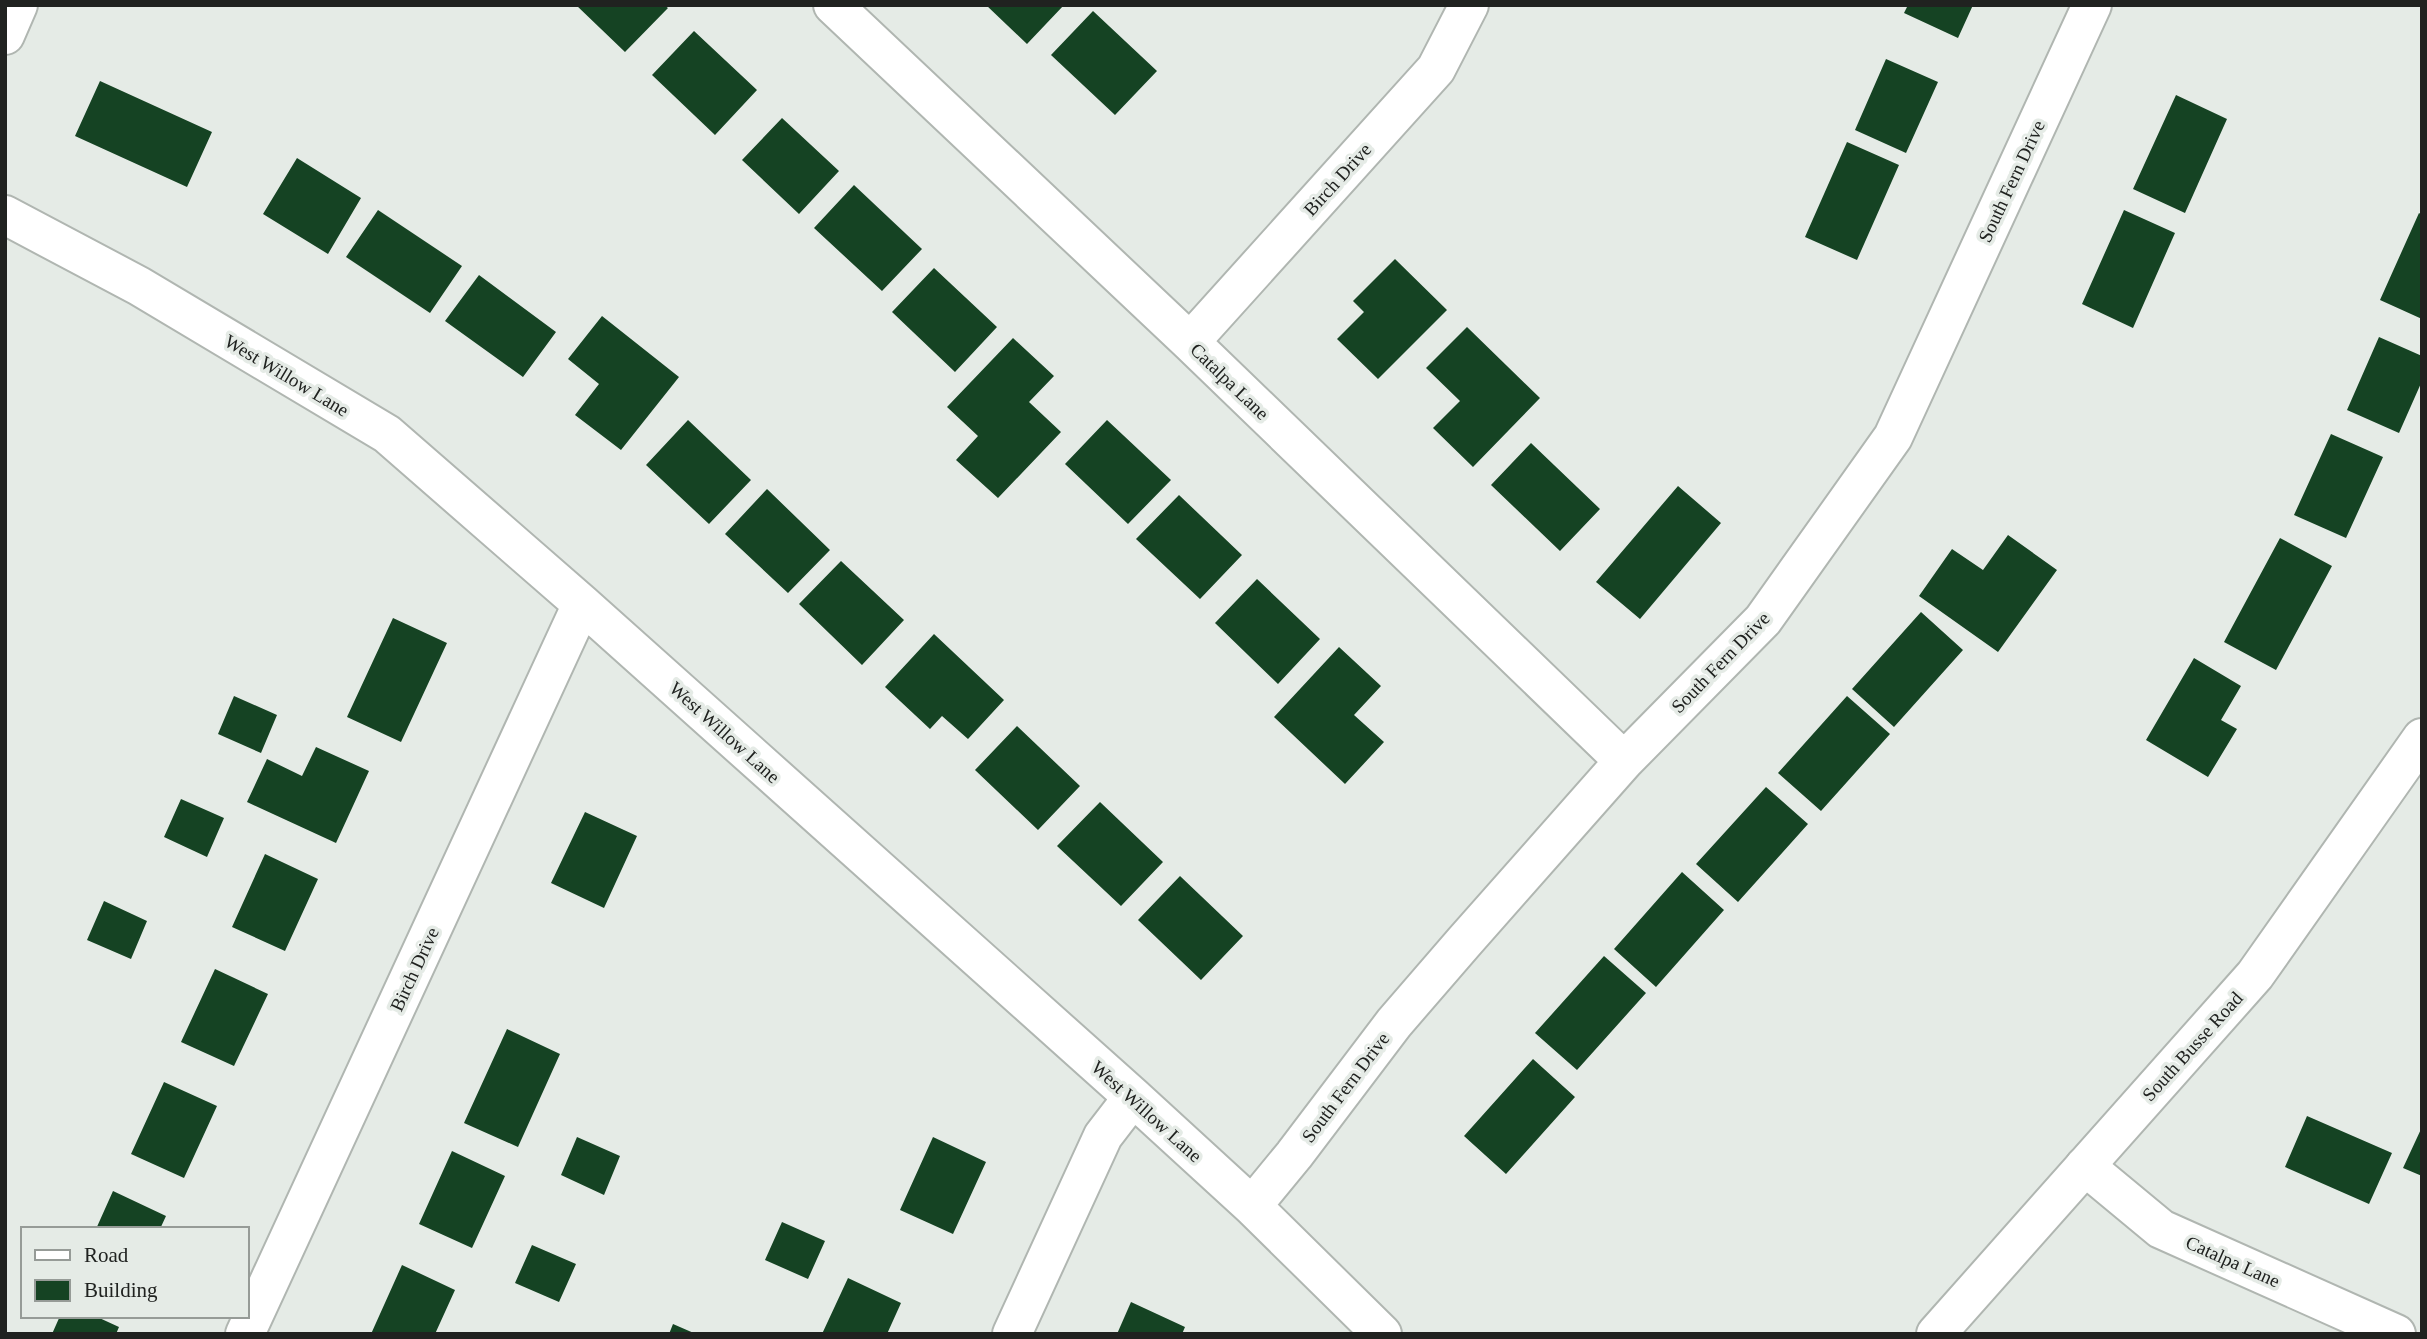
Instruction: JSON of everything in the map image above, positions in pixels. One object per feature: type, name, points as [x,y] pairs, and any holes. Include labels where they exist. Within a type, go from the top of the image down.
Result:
[{"type":"street","points":[[5,36],[18,5]]},
{"type":"street","name":"Catalpa Lane","points":[[833,5],[1190,342],[1624,761]]},
{"type":"street","name":"Birch Drive","points":[[1190,342],[1436,69],[1469,5]]},
{"type":"street","name":"South Fern Drive","points":[[1252,1206],[1394,1023],[1624,761],[1763,620],[1893,437],[2092,5]]},
{"type":"street","name":"West Willow Lane","points":[[5,215],[139,286],[387,434],[582,604],[1133,1097],[1252,1206],[1382,1334]]},
{"type":"street","name":"Birch Drive","points":[[245,1334],[582,604]]},
{"type":"street","name":"South Busse Road","points":[[1936,1334],[2255,975],[2422,738]]},
{"type":"street","points":[[1012,1334],[1103,1136],[1133,1097]]},
{"type":"street","name":"Catalpa Lane","points":[[2085,1166],[2161,1229],[2396,1334]]},
{"type":"building","points":[[576,5],[664,5],[668,8],[625,52]]},
{"type":"building","points":[[986,5],[1064,5],[1027,44]]},
{"type":"building","points":[[1908,5],[1973,5],[1958,38],[1904,13]]},
{"type":"building","points":[[1093,11],[1157,71],[1115,115],[1051,55]]},
{"type":"building","points":[[694,31],[757,90],[715,135],[652,75]]},
{"type":"building","points":[[1886,59],[1938,82],[1906,153],[1855,130]]},
{"type":"building","points":[[100,81],[212,132],[187,187],[75,136]]},
{"type":"building","points":[[2176,95],[2227,119],[2185,213],[2133,189]]},
{"type":"building","points":[[782,118],[839,171],[799,214],[742,160]]},
{"type":"building","points":[[1847,142],[1899,165],[1857,260],[1805,237]]},
{"type":"building","points":[[297,158],[361,198],[328,254],[263,214]]},
{"type":"building","points":[[854,185],[922,249],[882,291],[814,228]]},
{"type":"building","points":[[378,210],[462,266],[430,313],[346,257]]},
{"type":"building","points":[[2124,210],[2175,233],[2133,328],[2082,304]]},
{"type":"building","points":[[2419,213],[2422,215],[2422,319],[2380,300]]},
{"type":"building","points":[[1395,259],[1447,310],[1378,379],[1337,339],[1364,312],[1353,301]]},
{"type":"building","points":[[934,268],[997,327],[955,372],[892,312]]},
{"type":"building","points":[[479,275],[556,332],[523,377],[445,321]]},
{"type":"building","points":[[602,316],[679,377],[621,450],[575,415],[599,384],[568,359]]},
{"type":"building","points":[[1467,327],[1540,398],[1473,467],[1433,428],[1460,401],[1426,368]]},
{"type":"building","points":[[2379,337],[2422,356],[2422,381],[2399,433],[2347,410]]},
{"type":"building","points":[[1013,338],[1054,376],[1029,402],[1061,432],[998,498],[956,460],[978,436],[947,407]]},
{"type":"building","points":[[688,420],[751,480],[709,524],[646,465]]},
{"type":"building","points":[[1107,420],[1171,480],[1128,524],[1065,464]]},
{"type":"building","points":[[2331,434],[2383,457],[2346,538],[2294,515]]},
{"type":"building","points":[[1531,443],[1600,509],[1560,551],[1491,485]]},
{"type":"building","points":[[1678,486],[1721,523],[1640,619],[1596,582]]},
{"type":"building","points":[[767,489],[830,550],[788,593],[725,534]]},
{"type":"building","points":[[1179,495],[1242,555],[1200,599],[1136,539]]},
{"type":"building","points":[[2008,535],[2057,570],[1998,652],[1919,596],[1952,549],[1983,570]]},
{"type":"building","points":[[2280,538],[2332,566],[2276,670],[2224,642]]},
{"type":"building","points":[[841,561],[904,620],[862,665],[799,604]]},
{"type":"building","points":[[1257,579],[1320,639],[1278,684],[1215,623]]},
{"type":"building","points":[[1921,612],[1963,650],[1894,727],[1852,689]]},
{"type":"building","points":[[393,618],[447,643],[401,742],[347,717]]},
{"type":"building","points":[[934,634],[1004,700],[968,739],[942,716],[930,729],[885,687]]},
{"type":"building","points":[[1339,647],[1381,686],[1354,715],[1384,742],[1345,784],[1274,717]]},
{"type":"building","points":[[2194,658],[2241,686],[2221,720],[2237,729],[2208,777],[2146,740]]},
{"type":"building","points":[[234,696],[277,715],[261,753],[218,734]]},
{"type":"building","points":[[1847,696],[1890,734],[1821,811],[1778,773]]},
{"type":"building","points":[[1017,726],[1080,786],[1038,830],[975,770]]},
{"type":"building","points":[[316,747],[369,771],[336,843],[247,802],[267,759],[302,776]]},
{"type":"building","points":[[1766,787],[1808,824],[1738,902],[1696,864]]},
{"type":"building","points":[[181,799],[224,818],[207,857],[164,837]]},
{"type":"building","points":[[1100,802],[1163,862],[1121,906],[1057,846]]},
{"type":"building","points":[[585,812],[637,836],[604,908],[551,883]]},
{"type":"building","points":[[265,854],[318,879],[285,951],[232,927]]},
{"type":"building","points":[[1682,872],[1724,910],[1656,987],[1614,949]]},
{"type":"building","points":[[1180,876],[1243,936],[1201,980],[1138,920]]},
{"type":"building","points":[[104,901],[147,921],[131,959],[87,940]]},
{"type":"building","points":[[1604,956],[1646,993],[1577,1070],[1535,1033]]},
{"type":"building","points":[[215,969],[268,994],[234,1066],[181,1042]]},
{"type":"building","points":[[507,1029],[560,1054],[518,1147],[464,1123]]},
{"type":"building","points":[[1533,1059],[1575,1097],[1506,1174],[1464,1136]]},
{"type":"building","points":[[164,1082],[217,1106],[184,1178],[131,1154]]},
{"type":"building","points":[[2307,1116],[2392,1153],[2369,1204],[2285,1167]]},
{"type":"building","points":[[2422,1127],[2422,1176],[2403,1168]]},
{"type":"building","points":[[577,1137],[620,1156],[604,1195],[561,1175]]},
{"type":"building","points":[[933,1137],[986,1162],[953,1234],[900,1210]]},
{"type":"building","points":[[452,1151],[505,1176],[472,1248],[419,1224]]},
{"type":"building","points":[[113,1191],[166,1216],[161,1227],[97,1227]]},
{"type":"building","points":[[782,1222],[825,1241],[808,1279],[765,1260]]},
{"type":"building","points":[[532,1245],[576,1264],[559,1302],[515,1283]]},
{"type":"building","points":[[402,1265],[455,1290],[435,1334],[371,1334]]},
{"type":"building","points":[[848,1278],[901,1303],[887,1334],[822,1334]]},
{"type":"building","points":[[1131,1302],[1185,1327],[1182,1334],[1117,1334]]},
{"type":"building","points":[[59,1318],[99,1318],[119,1327],[116,1334],[52,1334]]},
{"type":"building","points":[[673,1324],[696,1334],[669,1334]]}]
